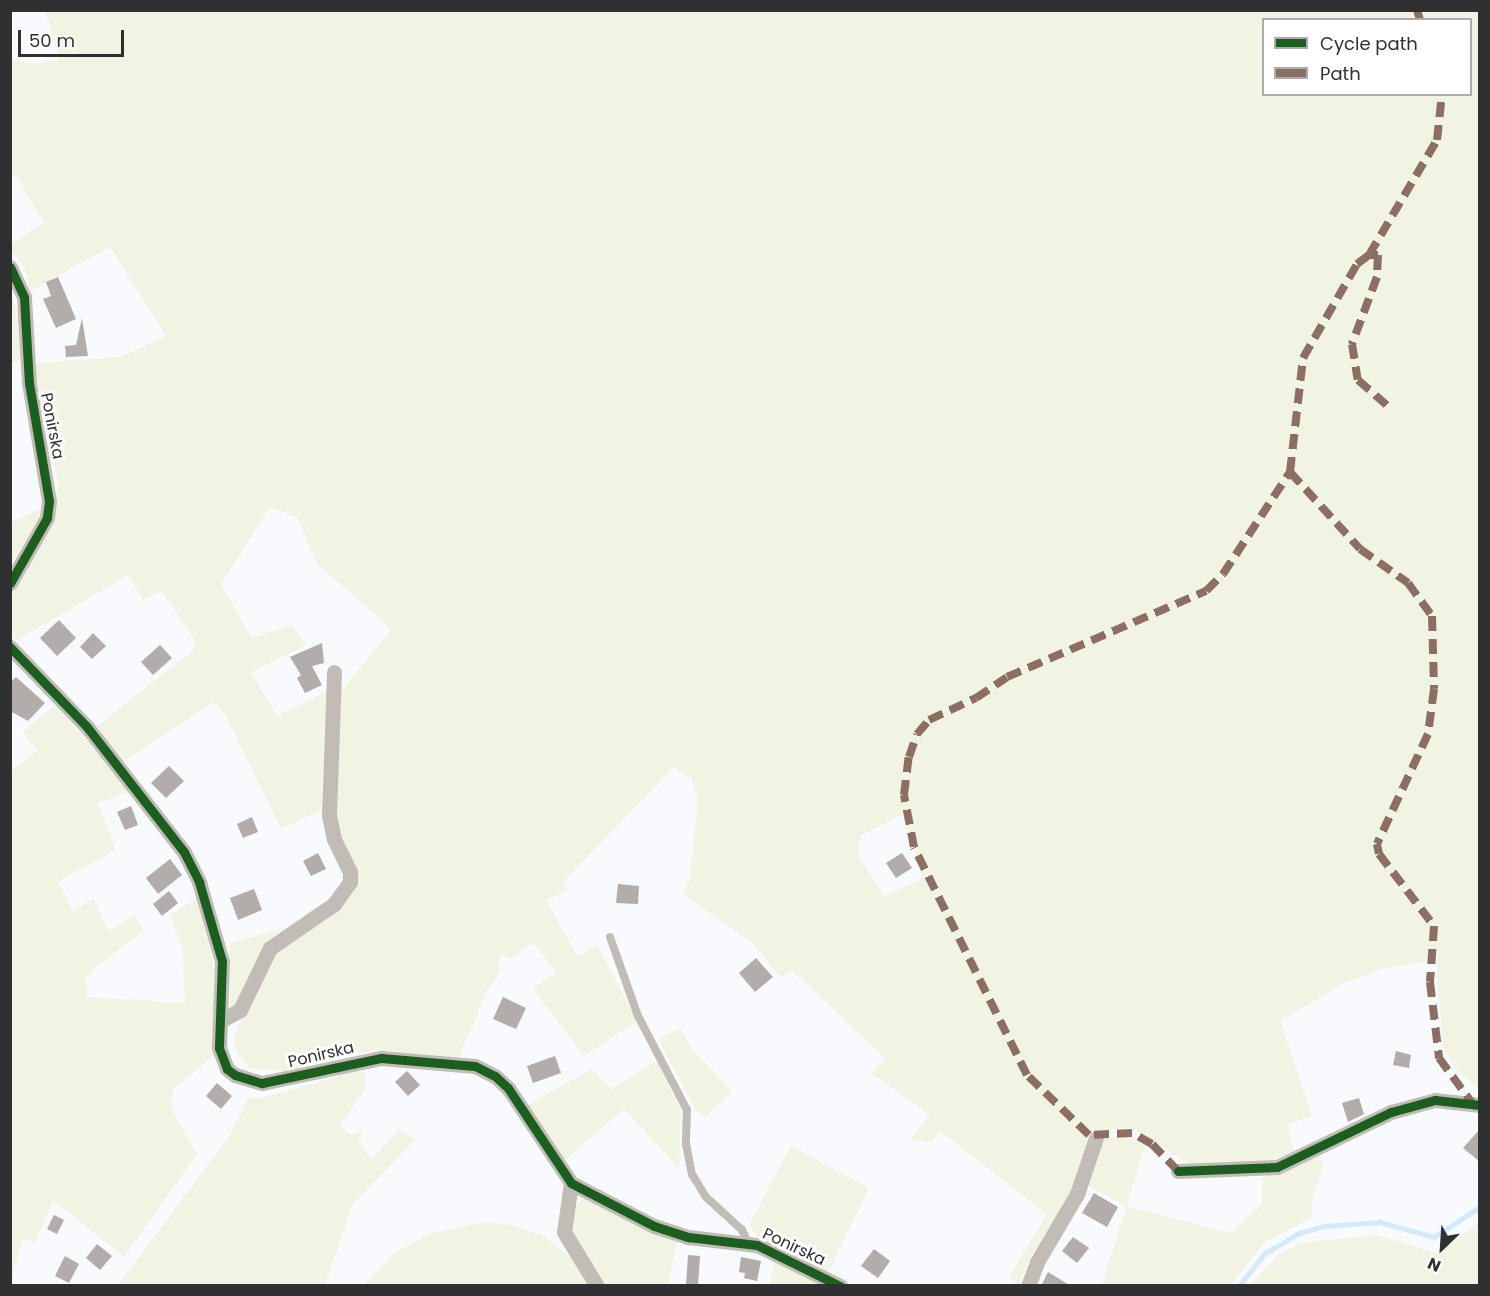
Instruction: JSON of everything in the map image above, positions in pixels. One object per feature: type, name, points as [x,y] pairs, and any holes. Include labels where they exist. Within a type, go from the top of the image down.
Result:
[{"type":"street","name":"Ponirska","points":[[10,267],[24,297],[28,383],[49,501],[46,518],[10,584]]},
{"type":"street","name":"Ponirska","points":[[10,647],[87,727],[184,852],[199,882],[222,961],[222,1059],[227,1069],[249,1082],[262,1083],[381,1058],[463,1063],[485,1070],[508,1088],[571,1183],[672,1233],[748,1243],[840,1286]]},
{"type":"street","points":[[222,1020],[240,1010],[276,942],[334,904],[350,882],[350,872],[334,839],[329,815],[334,672]]},
{"type":"street","points":[[1178,1171],[1277,1167],[1391,1112],[1435,1100],[1479,1105]]},
{"type":"street","points":[[1028,1286],[1037,1262],[1077,1194],[1096,1138]]},
{"type":"street","points":[[571,1183],[564,1232],[597,1286]]},
{"type":"lane","points":[[610,937],[638,1016],[687,1110],[687,1144],[692,1174],[706,1197],[742,1230],[748,1243]]},
{"type":"green space","points":[[45,11],[1479,11],[1479,1089],[1456,1069],[1443,1050],[1436,960],[1384,968],[1344,983],[1280,1021],[1312,1116],[1287,1124],[1294,1151],[1265,1163],[1217,1161],[1217,1167],[1190,1165],[1131,1127],[1094,1132],[1073,1191],[1031,1256],[1019,1285],[1009,1277],[1047,1214],[939,1130],[932,1142],[911,1140],[929,1114],[871,1073],[886,1059],[792,970],[781,978],[752,943],[683,894],[690,878],[698,799],[691,778],[673,768],[563,882],[568,890],[546,900],[577,956],[597,945],[637,1021],[584,1056],[533,989],[556,972],[533,942],[511,959],[500,954],[498,975],[486,993],[459,1057],[374,1050],[286,1071],[249,1068],[234,1048],[235,1034],[270,956],[343,905],[357,883],[337,824],[332,773],[341,691],[392,629],[317,564],[297,517],[270,507],[221,584],[252,638],[292,625],[306,645],[251,672],[277,716],[326,692],[321,811],[281,828],[225,714],[214,702],[123,762],[96,727],[192,651],[196,642],[162,591],[143,600],[128,575],[16,641],[11,627],[11,598],[54,523],[58,485],[34,363],[121,357],[166,336],[110,247],[31,291],[24,267],[11,250],[11,244],[44,223],[16,175],[11,177],[10,57],[28,64],[60,60]],"holes":[[[903,814],[923,879],[884,896],[858,855],[862,835]]]},
{"type":"green space","points":[[10,287],[18,316],[21,359],[11,363]]},
{"type":"green space","points":[[43,508],[41,520],[11,561],[11,522]]},
{"type":"green space","points":[[54,705],[94,747],[128,792],[98,803],[116,850],[58,881],[73,912],[93,898],[109,931],[135,915],[144,931],[94,968],[86,978],[87,997],[185,1003],[183,950],[170,915],[198,898],[214,968],[214,1055],[172,1090],[172,1110],[197,1154],[124,1257],[53,1200],[35,1243],[24,1239],[11,1279],[11,771],[37,751],[23,732]]},
{"type":"green space","points":[[282,928],[267,943],[239,1005],[230,1008],[229,944]]},
{"type":"green space","points":[[680,1028],[694,1052],[732,1091],[705,1117],[697,1112],[658,1039]]},
{"type":"green space","points":[[657,1061],[681,1111],[679,1168],[624,1109],[565,1160],[526,1106],[592,1069],[611,1089]]},
{"type":"green space","points":[[358,1071],[365,1074],[366,1087],[340,1126],[351,1135],[363,1131],[358,1143],[372,1158],[399,1130],[415,1140],[353,1204],[325,1285],[118,1285],[230,1135],[248,1098],[262,1098]]},
{"type":"green space","points":[[1121,1136],[1146,1145],[1126,1206],[1087,1185],[1100,1140]]},
{"type":"green space","points":[[791,1146],[869,1188],[827,1275],[761,1241],[749,1225]]},
{"type":"green space","points":[[1317,1151],[1324,1167],[1313,1194],[1311,1218],[1265,1242],[1231,1285],[1102,1285],[1126,1206],[1231,1233],[1262,1204],[1262,1177],[1280,1173]]},
{"type":"green space","points":[[584,1198],[677,1242],[668,1285],[606,1285],[572,1236],[572,1209]]},
{"type":"green space","points":[[483,1222],[510,1225],[542,1235],[574,1260],[592,1286],[362,1286],[396,1252],[430,1234]]},
{"type":"green space","points":[[1479,1222],[1479,1285],[1250,1285],[1278,1255],[1301,1243],[1376,1235],[1437,1253]]},
{"type":"green space","points":[[775,1259],[822,1285],[770,1286]]},
{"type":"building","points":[[58,277],[76,319],[56,328],[43,299],[51,296],[46,282]]},
{"type":"building","points":[[82,318],[88,356],[66,357],[65,346],[76,345]]},
{"type":"building","points":[[59,620],[76,638],[57,656],[40,638]]},
{"type":"building","points":[[93,633],[106,646],[92,659],[80,647]]},
{"type":"building","points":[[322,643],[324,663],[312,666],[322,685],[305,693],[297,678],[301,675],[290,657]]},
{"type":"building","points":[[160,645],[172,658],[153,675],[141,662]]},
{"type":"building","points":[[16,677],[45,703],[28,721],[10,711],[10,683]]},
{"type":"building","points":[[169,766],[184,781],[166,798],[151,783]]},
{"type":"building","points":[[131,806],[138,825],[125,830],[117,812]]},
{"type":"building","points":[[252,817],[258,832],[243,838],[237,824]]},
{"type":"building","points":[[318,853],[326,869],[311,876],[303,861]]},
{"type":"building","points":[[902,853],[912,868],[896,878],[886,863]]},
{"type":"building","points":[[170,859],[182,875],[158,894],[146,878]]},
{"type":"building","points":[[618,884],[639,886],[638,904],[616,903]]},
{"type":"building","points":[[254,889],[262,910],[238,920],[230,898]]},
{"type":"building","points":[[169,891],[178,903],[162,916],[153,904]]},
{"type":"building","points":[[756,958],[773,977],[755,992],[739,973]]},
{"type":"building","points":[[503,997],[526,1008],[516,1029],[493,1019]]},
{"type":"building","points":[[1396,1051],[1411,1055],[1409,1068],[1393,1065]]},
{"type":"building","points":[[555,1056],[561,1073],[533,1083],[527,1066]]},
{"type":"building","points":[[407,1071],[420,1085],[408,1096],[395,1082]]},
{"type":"building","points":[[217,1083],[232,1096],[221,1109],[206,1096]]},
{"type":"building","points":[[1359,1098],[1364,1114],[1348,1122],[1342,1103]]},
{"type":"building","points":[[1479,1130],[1479,1161],[1463,1148]]},
{"type":"building","points":[[1094,1193],[1118,1207],[1107,1227],[1082,1213]]},
{"type":"building","points":[[54,1215],[64,1220],[57,1234],[47,1229]]},
{"type":"building","points":[[1073,1237],[1089,1248],[1077,1263],[1062,1251]]},
{"type":"building","points":[[97,1244],[112,1256],[100,1270],[86,1258]]},
{"type":"building","points":[[874,1249],[890,1261],[878,1278],[861,1266]]},
{"type":"building","points":[[688,1255],[700,1256],[698,1286],[686,1286]]},
{"type":"building","points":[[65,1256],[79,1264],[69,1283],[55,1276]]},
{"type":"building","points":[[741,1257],[761,1261],[757,1281],[744,1278],[745,1273],[739,1272]]},
{"type":"building","points":[[1048,1272],[1071,1286],[1041,1286]]},
{"type":"waterway","points":[[1239,1286],[1264,1254],[1297,1234],[1324,1226],[1380,1222],[1434,1237],[1480,1207]]},
{"type":"marked path","points":[[1417,10],[1419,18]]},
{"type":"marked path","points":[[1369,255],[1437,140],[1442,96]]},
{"type":"marked path","points":[[1178,1171],[1152,1144],[1132,1133],[1089,1135],[1027,1075],[914,847],[904,795],[909,757],[917,734],[929,720],[976,698],[1007,677],[1206,591],[1223,574],[1290,472],[1303,358],[1357,264],[1369,255],[1378,255],[1377,277],[1352,344],[1358,380],[1389,407]]},
{"type":"marked path","points":[[1290,472],[1360,549],[1408,583],[1432,616],[1434,689],[1428,734],[1377,844],[1379,854],[1434,926],[1430,982],[1439,1058],[1472,1103]]},
{"type":"cycle path","points":[[10,267],[24,297],[29,383],[49,501],[47,518],[10,583]]},
{"type":"cycle path","points":[[10,647],[87,727],[184,852],[199,882],[222,961],[219,1048],[227,1069],[235,1075],[262,1083],[381,1058],[475,1066],[495,1076],[508,1088],[571,1183],[654,1226],[688,1237],[757,1245],[840,1286]]},
{"type":"cycle path","points":[[1178,1171],[1277,1167],[1391,1112],[1435,1100],[1480,1105]]}]
